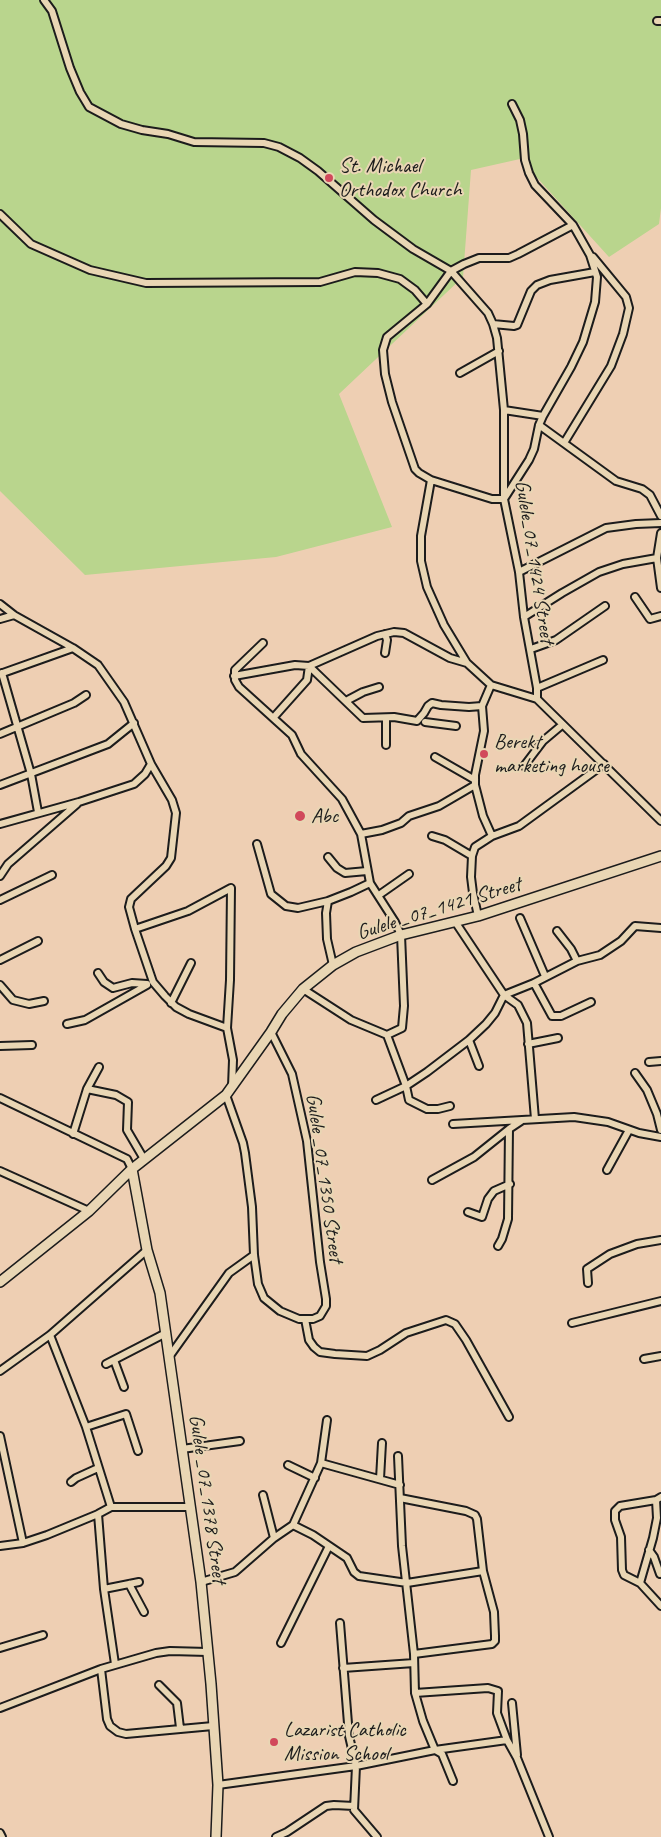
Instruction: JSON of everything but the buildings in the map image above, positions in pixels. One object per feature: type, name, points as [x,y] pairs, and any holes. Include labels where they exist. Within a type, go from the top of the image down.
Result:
[{"type":"main road","name":"Gulele _07_1421 Street","points":[[0,1282],[89,1211],[144,1159],[226,1095],[282,1014],[303,989],[333,965],[356,952],[401,935],[456,923],[661,856]]},
{"type":"main road","name":"Gulele _07_1378 Street","points":[[132,1169],[147,1250],[160,1293],[201,1582],[218,1785],[216,1837]]},
{"type":"street","name":"Gulele_07_1424 Street","points":[[44,0],[52,11],[73,76],[89,107],[121,124],[194,142],[264,143],[279,147],[300,158],[318,171],[374,220],[413,249],[451,271],[488,313],[494,324],[499,352],[504,410],[504,499],[520,572],[524,617],[531,649],[537,699]]},
{"type":"street","points":[[512,104],[522,127],[525,160],[535,185],[573,225],[590,254],[622,290],[629,308],[618,351],[612,366],[564,443]]},
{"type":"street","points":[[0,214],[31,244],[90,270],[146,283],[320,282],[355,272],[378,273],[400,279],[415,290],[427,304]]},
{"type":"street","points":[[573,225],[518,254],[503,258],[479,258],[451,271],[427,304],[387,337],[383,350],[385,374],[392,402],[419,473],[431,480],[492,499],[504,499],[529,460],[543,416],[583,342],[595,302],[597,277],[590,254]]},
{"type":"street","points":[[494,324],[517,325],[532,291],[537,286],[550,280],[595,272]]},
{"type":"street","points":[[460,372],[499,352]]},
{"type":"street","points":[[504,410],[543,416]]},
{"type":"street","points":[[539,425],[616,481],[642,489],[650,495],[661,515]]},
{"type":"street","points":[[431,480],[420,536],[421,561],[427,587],[444,625],[467,663],[491,685],[537,699],[661,821]]},
{"type":"street","points":[[520,572],[606,528],[636,524],[661,524]]},
{"type":"street","points":[[661,534],[658,558],[661,588]]},
{"type":"street","points":[[524,617],[599,572],[623,564],[658,558]]},
{"type":"street","points":[[635,597],[650,619],[661,616]]},
{"type":"street","points":[[0,604],[98,665],[124,702],[151,764],[172,800],[176,813],[171,858],[166,866],[131,899],[129,907],[150,983],[176,1007],[189,1014],[227,1028]]},
{"type":"street","points":[[531,649],[556,640],[605,606]]},
{"type":"street","points":[[0,619],[14,614]]},
{"type":"street","points":[[234,676],[295,665],[309,666],[385,634],[404,633],[450,658],[467,663]]},
{"type":"street","points":[[385,634],[385,653]]},
{"type":"street","points":[[263,644],[235,670],[234,676],[240,687],[292,735],[301,754],[342,799],[361,834],[370,883],[379,895],[401,935],[404,1006],[402,1028],[397,1032],[387,1035],[351,1020],[303,989]]},
{"type":"street","points":[[38,812],[31,774],[1,674],[73,648]]},
{"type":"street","points":[[537,688],[603,660]]},
{"type":"street","points":[[309,666],[363,718],[417,720],[432,703],[468,707],[482,706]]},
{"type":"street","points":[[274,717],[307,680],[309,666]]},
{"type":"street","points":[[491,685],[482,706],[484,731],[475,783],[483,816],[492,836]]},
{"type":"street","points":[[346,701],[363,692],[379,687]]},
{"type":"street","points":[[0,734],[74,703],[86,695]]},
{"type":"street","points":[[424,713],[425,725],[456,726]]},
{"type":"street","points":[[386,718],[386,745]]},
{"type":"street","points":[[0,785],[108,744],[134,723]]},
{"type":"street","points":[[524,766],[543,741],[562,725]]},
{"type":"street","points":[[435,757],[475,783]]},
{"type":"street","points":[[0,824],[79,802],[134,784],[145,774],[151,764]]},
{"type":"street","points":[[478,916],[472,893],[472,856],[475,847],[492,836],[519,826],[604,764]]},
{"type":"street","points":[[361,834],[401,824],[409,816],[439,806],[475,783]]},
{"type":"street","points":[[0,876],[8,864],[79,802]]},
{"type":"street","points":[[432,836],[445,840],[472,856]]},
{"type":"street","points":[[257,844],[271,894],[286,906],[298,908],[328,900],[370,883]]},
{"type":"street","points":[[328,857],[337,868],[345,873],[367,871]]},
{"type":"street","points":[[379,895],[409,874]]},
{"type":"street","points":[[0,900],[52,875]]},
{"type":"street","points":[[135,929],[188,910],[230,888],[230,980],[227,1028],[233,1060],[232,1087]]},
{"type":"street","points":[[328,900],[326,913],[327,939],[333,965]]},
{"type":"street","points":[[520,918],[545,976]]},
{"type":"street","points":[[456,923],[504,995],[518,1005],[526,1023],[535,1119]]},
{"type":"street","points":[[376,1100],[406,1086],[469,1040],[495,1013],[504,995],[576,961],[600,955],[613,947],[635,926],[661,928]]},
{"type":"street","points":[[557,931],[571,949],[576,961]]},
{"type":"street","points":[[0,960],[38,941]]},
{"type":"street","points":[[171,1002],[190,963]]},
{"type":"street","points":[[98,973],[104,982],[113,988],[132,983],[150,983]]},
{"type":"street","points":[[534,982],[552,1016],[561,1016],[591,1002]]},
{"type":"street","points":[[68,1024],[85,1020],[150,983]]},
{"type":"street","points":[[0,985],[13,1000],[29,1004],[44,1001]]},
{"type":"street","name":"Gulele _07_1350 Street","points":[[271,1032],[292,1074],[307,1141],[320,1262],[326,1299],[326,1306],[320,1316],[314,1319],[305,1319]]},
{"type":"street","points":[[387,1035],[410,1100],[427,1109],[450,1106]]},
{"type":"street","points":[[528,1044],[558,1038]]},
{"type":"street","points":[[469,1040],[479,1066]]},
{"type":"street","points":[[0,1046],[32,1044]]},
{"type":"street","points":[[649,1062],[661,1061]]},
{"type":"street","points":[[73,1134],[87,1089],[99,1067]]},
{"type":"street","points":[[634,1072],[647,1090],[661,1130]]},
{"type":"street","points":[[87,1089],[116,1095],[128,1102],[127,1130],[144,1159]]},
{"type":"street","points":[[226,1095],[245,1153],[252,1207],[254,1255],[258,1284],[264,1298],[280,1311],[299,1319],[305,1319],[309,1340],[320,1352],[367,1356],[406,1333],[446,1320],[455,1324],[509,1417]]},
{"type":"street","points":[[0,1098],[127,1159],[132,1169]]},
{"type":"street","points":[[453,1124],[574,1118],[599,1120],[629,1130],[661,1137]]},
{"type":"street","points":[[432,1180],[474,1157],[522,1121]]},
{"type":"street","points":[[498,1246],[508,1219],[510,1184],[509,1129]]},
{"type":"street","points":[[607,1170],[629,1130]]},
{"type":"street","points":[[0,1171],[89,1211]]},
{"type":"street","points":[[468,1212],[482,1217],[488,1199],[494,1191],[510,1184]]},
{"type":"street","points":[[588,1283],[587,1270],[610,1254],[637,1244],[661,1240]]},
{"type":"street","points":[[0,1371],[50,1335],[147,1250]]},
{"type":"street","points":[[169,1357],[229,1273],[254,1255]]},
{"type":"street","points":[[572,1323],[661,1301]]},
{"type":"street","points":[[106,1364],[166,1332]]},
{"type":"street","points":[[50,1335],[86,1426],[110,1507]]},
{"type":"street","points":[[644,1359],[661,1356]]},
{"type":"street","points":[[114,1360],[124,1387]]},
{"type":"street","points":[[86,1426],[126,1414],[138,1451]]},
{"type":"street","points":[[201,1582],[235,1572],[274,1538],[293,1525],[321,1463],[327,1420]]},
{"type":"street","points":[[0,1436],[23,1543]]},
{"type":"street","points":[[182,1449],[240,1441]]},
{"type":"street","points":[[380,1479],[382,1443]]},
{"type":"street","points":[[398,1456],[402,1546],[414,1654],[415,1693],[423,1721],[435,1750],[442,1754],[453,1781]]},
{"type":"street","points":[[321,1463],[400,1485]]},
{"type":"street","points":[[288,1465],[315,1478]]},
{"type":"street","points":[[72,1482],[76,1478],[98,1468]]},
{"type":"street","points":[[263,1495],[274,1538]]},
{"type":"street","points":[[400,1498],[472,1512],[477,1519],[483,1572],[494,1612],[495,1642],[492,1644],[414,1654]]},
{"type":"street","points":[[640,1583],[653,1538],[658,1498],[616,1508],[615,1520],[621,1537],[622,1570],[624,1575],[640,1583],[661,1606]]},
{"type":"street","points":[[0,1546],[23,1543],[47,1535],[98,1514],[110,1507],[191,1507]]},
{"type":"street","points":[[98,1514],[104,1589],[115,1664]]},
{"type":"street","points":[[293,1525],[313,1535],[347,1558],[356,1575],[407,1583],[483,1572]]},
{"type":"street","points":[[281,1643],[329,1546]]},
{"type":"street","points":[[649,1550],[654,1557],[660,1574]]},
{"type":"street","points":[[104,1589],[140,1582]]},
{"type":"street","points":[[129,1584],[144,1612]]},
{"type":"street","points":[[340,1623],[349,1736],[356,1766],[355,1813],[377,1837]]},
{"type":"street","points":[[0,1648],[43,1634]]},
{"type":"street","points":[[1,1705],[115,1664],[170,1651],[208,1652]]},
{"type":"street","points":[[343,1668],[414,1663]]},
{"type":"street","points":[[101,1669],[107,1719],[110,1726],[118,1732],[126,1734],[213,1726]]},
{"type":"street","points":[[159,1685],[177,1703],[180,1728]]},
{"type":"street","points":[[415,1693],[488,1688],[498,1691],[497,1712],[507,1740],[517,1758],[549,1837]]},
{"type":"street","points":[[512,1704],[517,1758]]},
{"type":"street","points":[[218,1785],[356,1766],[435,1750],[507,1740]]},
{"type":"street","points":[[276,1837],[287,1832],[326,1806],[354,1806]]},
{"type":"street","points":[[0,1833],[2,1837]]},
{"type":"green space","points":[[0,0],[661,0],[661,208],[659,224],[609,257],[520,159],[471,170],[463,277],[339,394],[392,527],[276,557],[85,575],[0,491]]},
{"type":"place","name":"St. Michael Orthodox Church","points":[[329,178]]},
{"type":"place","name":"Berekt marketing house","points":[[484,754]]},
{"type":"place","name":"Abc","points":[[300,816]]},
{"type":"place","name":"Lazarist Catholic Mission School","points":[[274,1742]]}]
